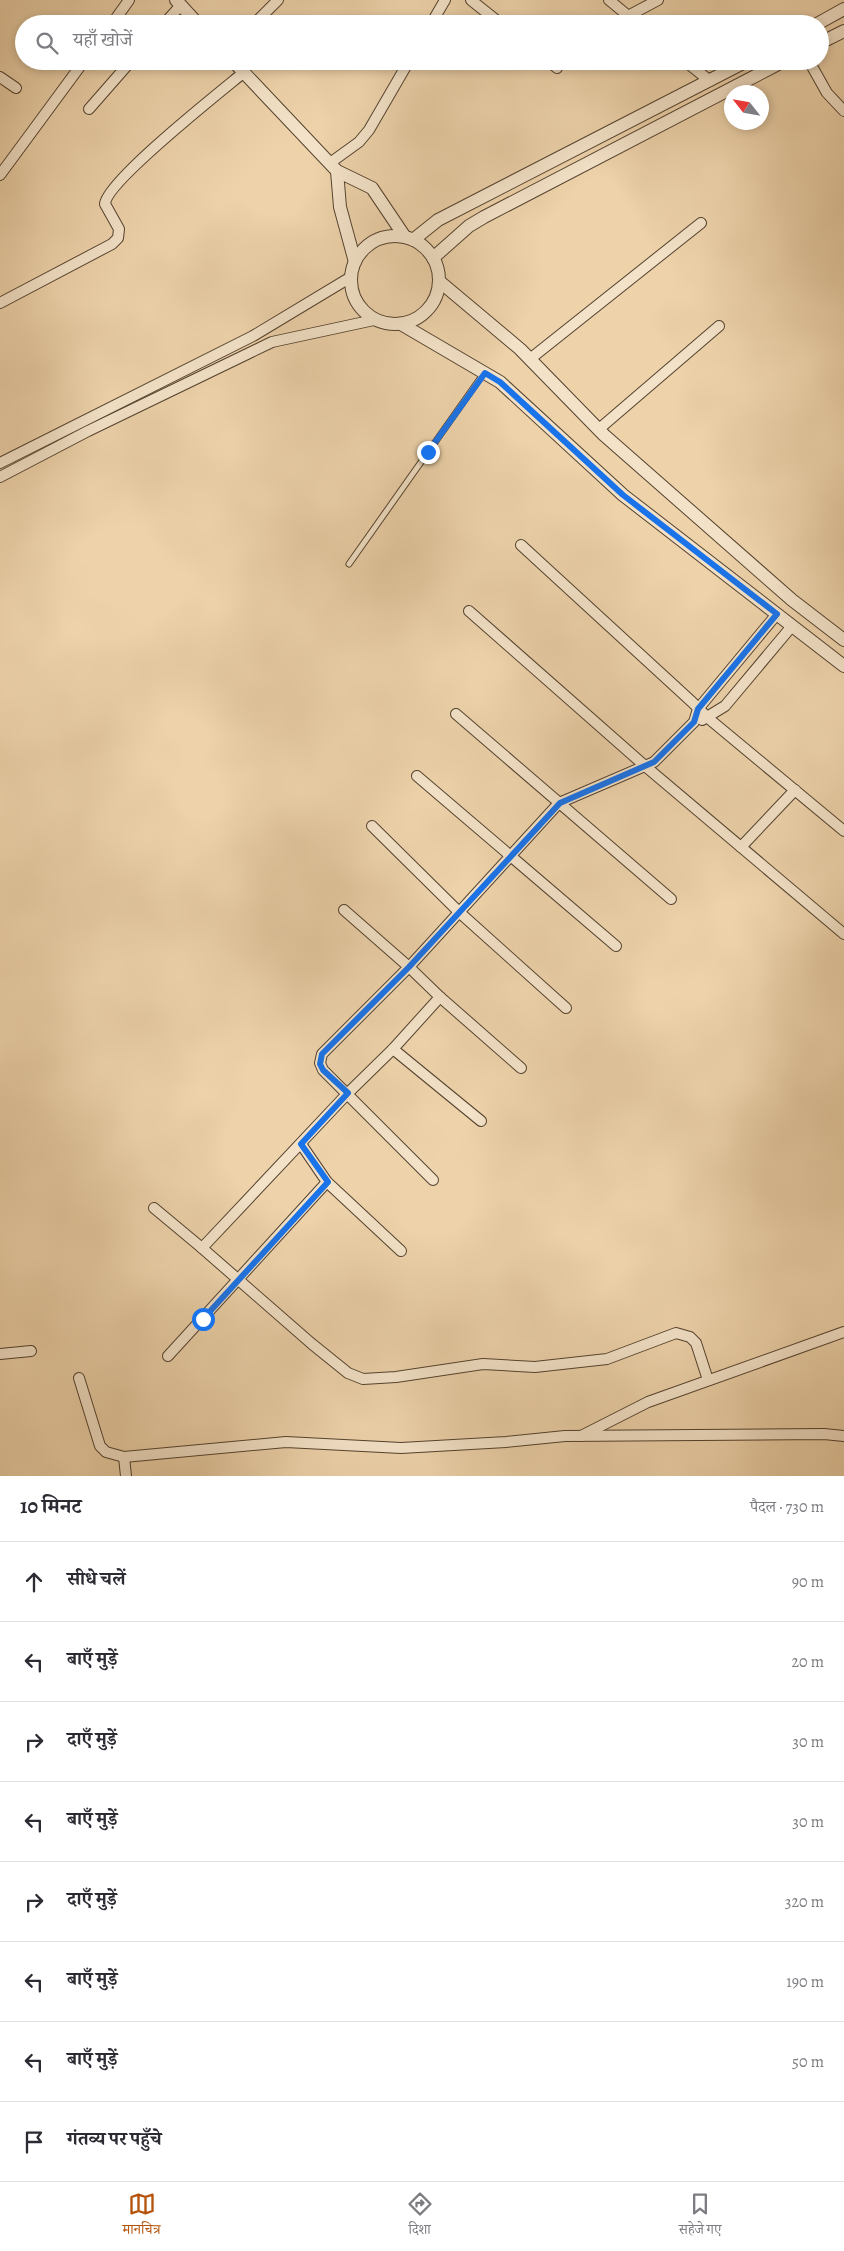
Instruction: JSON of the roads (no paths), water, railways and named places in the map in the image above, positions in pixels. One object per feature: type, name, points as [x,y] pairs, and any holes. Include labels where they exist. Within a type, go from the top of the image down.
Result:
[{"type":"street","points":[[119,15],[130,0]]},
{"type":"street","points":[[263,15],[278,0]]},
{"type":"street","points":[[436,15],[445,0]]},
{"type":"street","points":[[471,0],[490,15]]},
{"type":"street","points":[[609,0],[627,15]]},
{"type":"street","points":[[630,15],[658,0]]},
{"type":"street","points":[[170,15],[178,3],[189,15]]},
{"type":"street","points":[[829,17],[844,9]]},
{"type":"street","points":[[829,38],[844,30]]},
{"type":"street","points":[[0,175],[77,70]]},
{"type":"street","points":[[89,109],[123,70]]},
{"type":"street","points":[[334,167],[359,142],[403,70]]},
{"type":"street","points":[[696,70],[710,81]]},
{"type":"street","points":[[374,320],[356,302],[352,290],[351,277],[355,262],[363,250],[375,241],[390,237],[409,239],[438,220],[683,96],[730,70]]},
{"type":"street","points":[[432,258],[470,226],[484,217],[767,70]]},
{"type":"street","points":[[814,70],[827,93],[844,111]]},
{"type":"street","points":[[0,302],[112,244],[118,238],[119,229],[105,204],[109,192],[146,156],[243,72],[334,167],[372,188],[409,239],[424,248],[432,258],[437,269],[439,281],[436,296],[428,310],[416,319],[400,324]]},
{"type":"street","points":[[0,77],[16,88]]},
{"type":"street","points":[[683,96],[691,110]]},
{"type":"street","points":[[334,167],[340,207],[355,262]]},
{"type":"street","points":[[530,359],[701,223]]},
{"type":"street","points":[[0,463],[253,336],[351,277]]},
{"type":"street","points":[[439,281],[530,359],[599,429],[792,600],[844,640]]},
{"type":"street","points":[[0,477],[88,431],[272,342],[374,320],[400,324],[500,382],[623,495],[844,666]]},
{"type":"street","points":[[599,429],[719,326]]},
{"type":"street","points":[[521,545],[708,718],[844,831]]},
{"type":"street","points":[[469,611],[645,766],[844,934]]},
{"type":"street","points":[[433,1180],[323,1070],[320,1064],[322,1054],[409,967],[510,855],[560,803],[654,762],[694,722],[698,709],[777,614]]},
{"type":"street","points":[[694,722],[708,718],[725,706],[792,626]]},
{"type":"street","points":[[456,714],[671,898]]},
{"type":"street","points":[[417,776],[616,946]]},
{"type":"street","points":[[741,846],[795,790]]},
{"type":"street","points":[[372,826],[458,912],[566,1008]]},
{"type":"street","points":[[344,910],[522,1068]]},
{"type":"street","points":[[202,1248],[348,1093],[393,1049],[440,997]]},
{"type":"street","points":[[393,1049],[481,1121]]},
{"type":"street","points":[[301,1144],[328,1182],[401,1251]]},
{"type":"street","points":[[168,1356],[328,1182]]},
{"type":"street","points":[[154,1208],[319,1350],[348,1373],[363,1379],[396,1377],[483,1364],[534,1367],[607,1359],[676,1333],[690,1336],[696,1343],[708,1380]]},
{"type":"street","points":[[580,1436],[648,1402],[844,1332]]},
{"type":"street","points":[[0,1354],[31,1351]]},
{"type":"street","points":[[80,1378],[100,1446],[106,1452],[124,1457],[286,1442],[401,1448],[580,1436],[824,1434],[844,1436]]},
{"type":"street","points":[[124,1457],[126,1476]]},
{"type":"lane","points":[[349,564],[485,373]]}]
